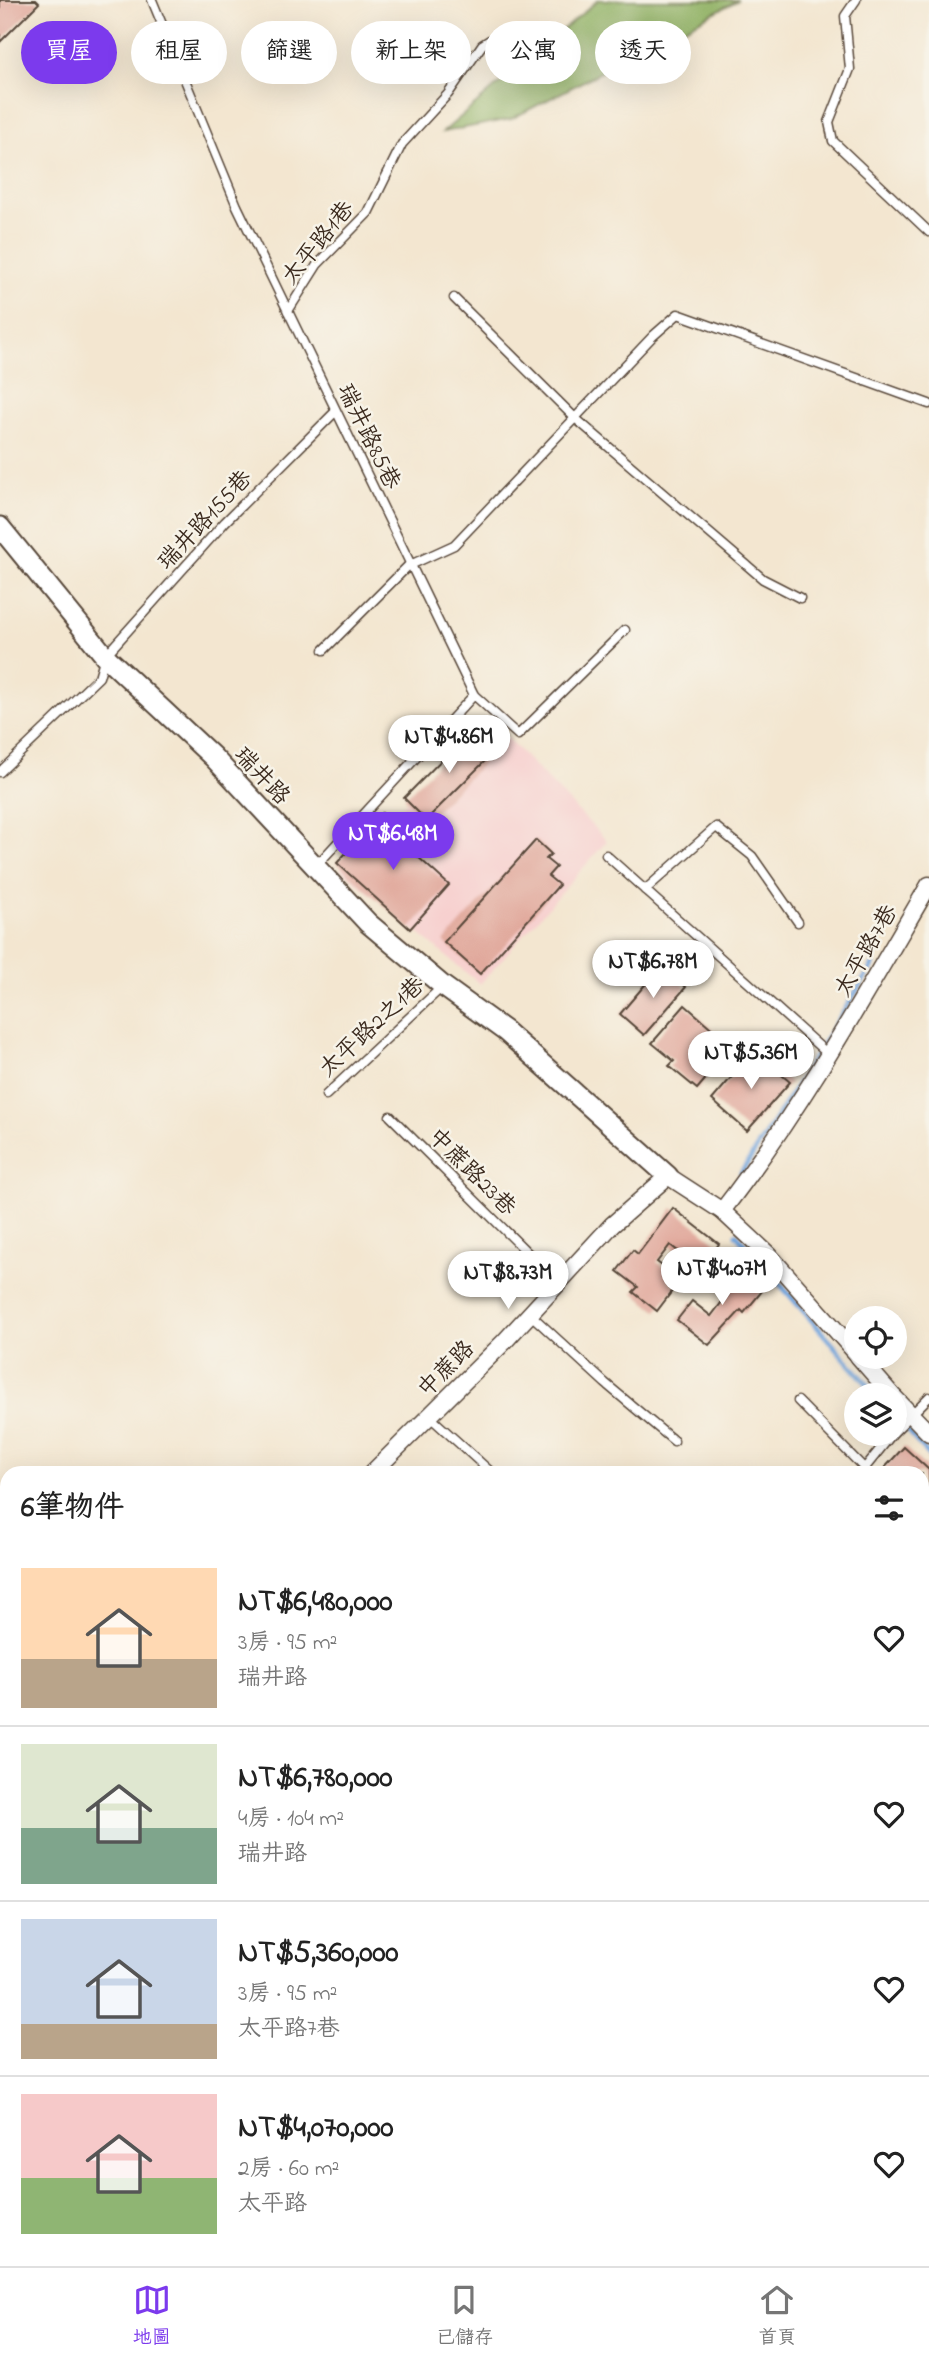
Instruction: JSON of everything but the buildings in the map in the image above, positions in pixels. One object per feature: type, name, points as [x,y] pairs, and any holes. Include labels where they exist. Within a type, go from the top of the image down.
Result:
[{"type":"street","name":"瑞井路","points":[[0,527],[105,656],[213,757],[368,923],[443,986],[505,1031],[668,1176]]},
{"type":"street","name":"太平路7巷","points":[[722,1211],[764,1157],[829,1055],[929,885]]},
{"type":"street","points":[[668,1176],[722,1211],[769,1255],[844,1340]]},
{"type":"street","name":"中蔗路","points":[[380,1466],[530,1314],[612,1225],[668,1176]]},
{"type":"street","points":[[869,1369],[882,1383]]},
{"type":"street","points":[[907,1412],[929,1433]]},
{"type":"lane","name":"瑞井路85巷","points":[[152,0],[237,206],[335,412],[399,538],[408,566],[474,695],[518,735],[625,630]]},
{"type":"lane","points":[[856,0],[845,16],[850,69],[828,122],[833,141],[929,232]]},
{"type":"lane","name":"太平路1巷","points":[[288,311],[317,265],[368,214],[402,144],[449,94],[485,44]]},
{"type":"lane","points":[[454,298],[575,418],[763,579],[800,598]]},
{"type":"lane","points":[[324,650],[408,566],[454,545],[653,335],[678,314],[929,404]]},
{"type":"lane","name":"瑞井路155巷","points":[[0,772],[99,677],[105,656],[225,522],[335,412]]},
{"type":"lane","points":[[316,866],[474,695]]},
{"type":"lane","points":[[645,890],[716,827],[752,856],[798,922]]},
{"type":"lane","points":[[606,855],[829,1055]]},
{"type":"lane","name":"太平路2之1巷","points":[[326,1095],[443,986]]},
{"type":"lane","name":"中蔗路23巷","points":[[390,1116],[558,1283]]},
{"type":"lane","points":[[530,1314],[605,1383],[674,1441]]},
{"type":"lane","points":[[907,1417],[929,1397]]},
{"type":"lane","points":[[798,1402],[857,1466]]},
{"type":"lane","points":[[429,1416],[484,1466]]},
{"type":"lane","points":[[866,1466],[883,1446]]},
{"type":"shaded area","points":[[488,718],[607,841],[480,984],[340,869]]},
{"type":"green space","points":[[598,0],[738,0],[691,25],[691,21],[595,21],[595,75],[581,82],[581,21],[573,21]]},
{"type":"green space","points":[[499,84],[578,84],[511,119],[443,132]]},
{"type":"waterway","points":[[741,1173],[873,965]]},
{"type":"waterway","points":[[736,1234],[866,1383]]},
{"type":"waterway","points":[[907,1430],[929,1456]]}]
